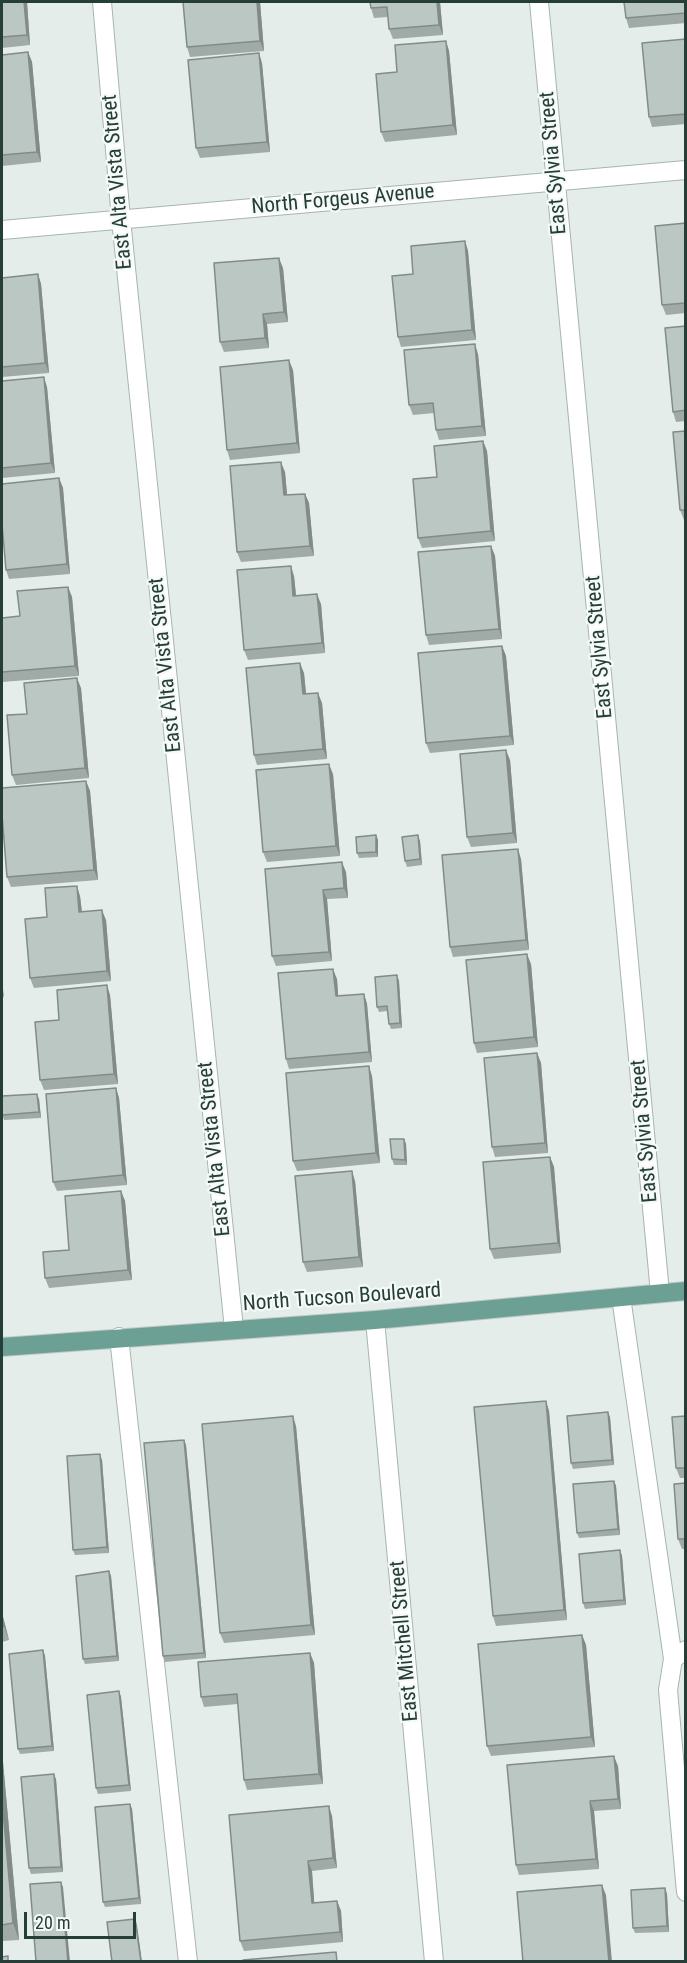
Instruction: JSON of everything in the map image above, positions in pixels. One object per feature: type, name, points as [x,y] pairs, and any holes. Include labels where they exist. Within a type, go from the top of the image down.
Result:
[{"type":"main road","name":"North Tucson Boulevard","points":[[2,1347],[375,1320],[686,1291]]},
{"type":"street","name":"East Alta Vista Street","points":[[102,2],[121,219],[234,1329]]},
{"type":"street","name":"East Sylvia Street","points":[[539,2],[660,1293]]},
{"type":"street","name":"North Forgeus Avenue","points":[[2,230],[686,171]]},
{"type":"street","points":[[621,1297],[679,1654],[668,1690],[686,1892]]},
{"type":"street","name":"East Mitchell Street","points":[[375,1320],[434,1962]]},
{"type":"street","points":[[119,1337],[188,1962]]},
{"type":"building","points":[[2,2],[24,2],[27,35],[2,37]]},
{"type":"building","points":[[183,2],[257,2],[260,41],[187,47]]},
{"type":"building","points":[[370,2],[437,2],[439,25],[389,29],[387,7],[371,8]]},
{"type":"building","points":[[624,2],[686,2],[686,13],[626,18]]},
{"type":"building","points":[[686,39],[686,114],[649,117],[642,43]]},
{"type":"building","points":[[446,41],[453,125],[381,132],[376,74],[397,72],[395,45]]},
{"type":"building","points":[[28,52],[37,152],[2,155],[2,55]]},
{"type":"building","points":[[259,53],[267,142],[196,148],[188,60]]},
{"type":"building","points":[[686,223],[686,303],[662,305],[655,226]]},
{"type":"building","points":[[465,241],[472,330],[398,337],[392,276],[413,274],[411,246]]},
{"type":"building","points":[[279,258],[284,312],[263,314],[265,338],[220,342],[214,263]]},
{"type":"building","points":[[38,274],[45,363],[2,367],[2,278]]},
{"type":"building","points":[[686,326],[686,410],[673,412],[665,328]]},
{"type":"building","points":[[475,344],[482,426],[436,430],[433,403],[409,405],[404,350]]},
{"type":"building","points":[[289,360],[297,443],[227,450],[220,367]]},
{"type":"building","points":[[44,377],[51,463],[2,468],[2,381]]},
{"type":"building","points":[[686,431],[686,510],[680,510],[673,432]]},
{"type":"building","points":[[483,441],[491,531],[418,538],[413,479],[437,477],[434,446]]},
{"type":"building","points":[[281,462],[284,495],[305,494],[310,546],[237,552],[230,466]]},
{"type":"building","points":[[59,478],[67,564],[6,570],[2,524],[2,484]]},
{"type":"building","points":[[491,546],[499,629],[426,635],[418,552]]},
{"type":"building","points":[[291,566],[293,596],[317,594],[322,643],[244,650],[237,570]]},
{"type":"building","points":[[68,587],[75,666],[2,672],[2,618],[20,616],[17,591]]},
{"type":"building","points":[[502,646],[510,736],[426,743],[418,653]]},
{"type":"building","points":[[300,663],[303,694],[318,693],[323,749],[254,755],[246,668]]},
{"type":"building","points":[[77,678],[85,768],[12,775],[7,715],[27,714],[24,683]]},
{"type":"building","points":[[506,750],[513,833],[467,837],[460,754]]},
{"type":"building","points":[[329,764],[336,846],[263,852],[256,770]]},
{"type":"building","points":[[86,781],[94,870],[7,877],[2,788]]},
{"type":"building","points":[[376,835],[376,852],[357,853],[356,837]]},
{"type":"building","points":[[418,835],[420,859],[405,861],[402,837]]},
{"type":"building","points":[[518,849],[526,940],[450,947],[442,855]]},
{"type":"building","points":[[342,862],[344,888],[323,890],[329,952],[272,956],[265,869]]},
{"type":"building","points":[[77,886],[79,912],[102,910],[107,971],[30,978],[25,919],[47,917],[45,888]]},
{"type":"building","points":[[527,954],[534,1037],[474,1043],[466,960]]},
{"type":"building","points":[[333,969],[336,996],[364,994],[369,1052],[286,1059],[278,973]]},
{"type":"building","points":[[397,975],[400,1023],[389,1024],[387,1006],[377,1007],[375,977]]},
{"type":"building","points":[[107,985],[114,1074],[40,1080],[35,1022],[59,1020],[57,990]]},
{"type":"building","points":[[537,1053],[545,1143],[492,1147],[484,1058]]},
{"type":"building","points":[[369,1066],[376,1153],[293,1161],[286,1073]]},
{"type":"building","points":[[116,1088],[123,1175],[53,1182],[46,1094]]},
{"type":"building","points":[[37,1094],[39,1112],[2,1115],[2,1096]]},
{"type":"building","points":[[390,1139],[404,1139],[405,1160],[392,1159]]},
{"type":"building","points":[[550,1157],[558,1243],[490,1249],[483,1162]]},
{"type":"building","points":[[352,1171],[359,1257],[303,1262],[295,1176]]},
{"type":"building","points":[[121,1191],[128,1270],[45,1278],[43,1252],[69,1250],[65,1196]]},
{"type":"building","points":[[546,1401],[564,1610],[493,1616],[474,1407]]},
{"type":"building","points":[[608,1412],[612,1460],[571,1463],[567,1416]]},
{"type":"building","points":[[293,1416],[311,1625],[220,1633],[202,1424]]},
{"type":"building","points":[[686,1416],[686,1468],[676,1468],[672,1417]]},
{"type":"building","points":[[184,1440],[204,1653],[163,1656],[144,1443]]},
{"type":"building","points":[[100,1454],[107,1547],[73,1550],[67,1456]]},
{"type":"building","points":[[614,1481],[618,1529],[577,1533],[573,1484]]},
{"type":"building","points":[[686,1483],[686,1539],[678,1539],[674,1484]]},
{"type":"building","points":[[620,1550],[624,1600],[583,1603],[579,1554]]},
{"type":"building","points":[[109,1571],[117,1656],[83,1659],[76,1576]]},
{"type":"building","points":[[582,1635],[591,1737],[487,1746],[478,1644]]},
{"type":"building","points":[[43,1650],[52,1746],[18,1749],[9,1654]]},
{"type":"building","points":[[310,1653],[319,1774],[244,1780],[237,1694],[201,1697],[198,1662]]},
{"type":"building","points":[[119,1691],[129,1785],[96,1788],[87,1695]]},
{"type":"building","points":[[614,1756],[618,1799],[590,1801],[596,1859],[516,1865],[507,1765]]},
{"type":"building","points":[[54,1774],[61,1867],[29,1868],[21,1777]]},
{"type":"building","points":[[2,1800],[13,1923],[2,1925]]},
{"type":"building","points":[[130,1804],[139,1898],[103,1902],[95,1807]]},
{"type":"building","points":[[329,1806],[333,1858],[308,1861],[312,1903],[337,1901],[340,1932],[240,1941],[229,1815]]},
{"type":"building","points":[[61,1882],[68,1962],[36,1962],[30,1884]]},
{"type":"building","points":[[602,1885],[609,1962],[523,1962],[517,1892]]},
{"type":"building","points":[[665,1888],[667,1926],[633,1928],[631,1890]]},
{"type":"building","points":[[135,1919],[141,1962],[112,1962],[107,1922]]},
{"type":"building","points":[[336,1952],[337,1962],[243,1962],[243,1960]]},
{"type":"building","points":[[8,1956],[8,1962],[2,1962],[2,1957]]}]
